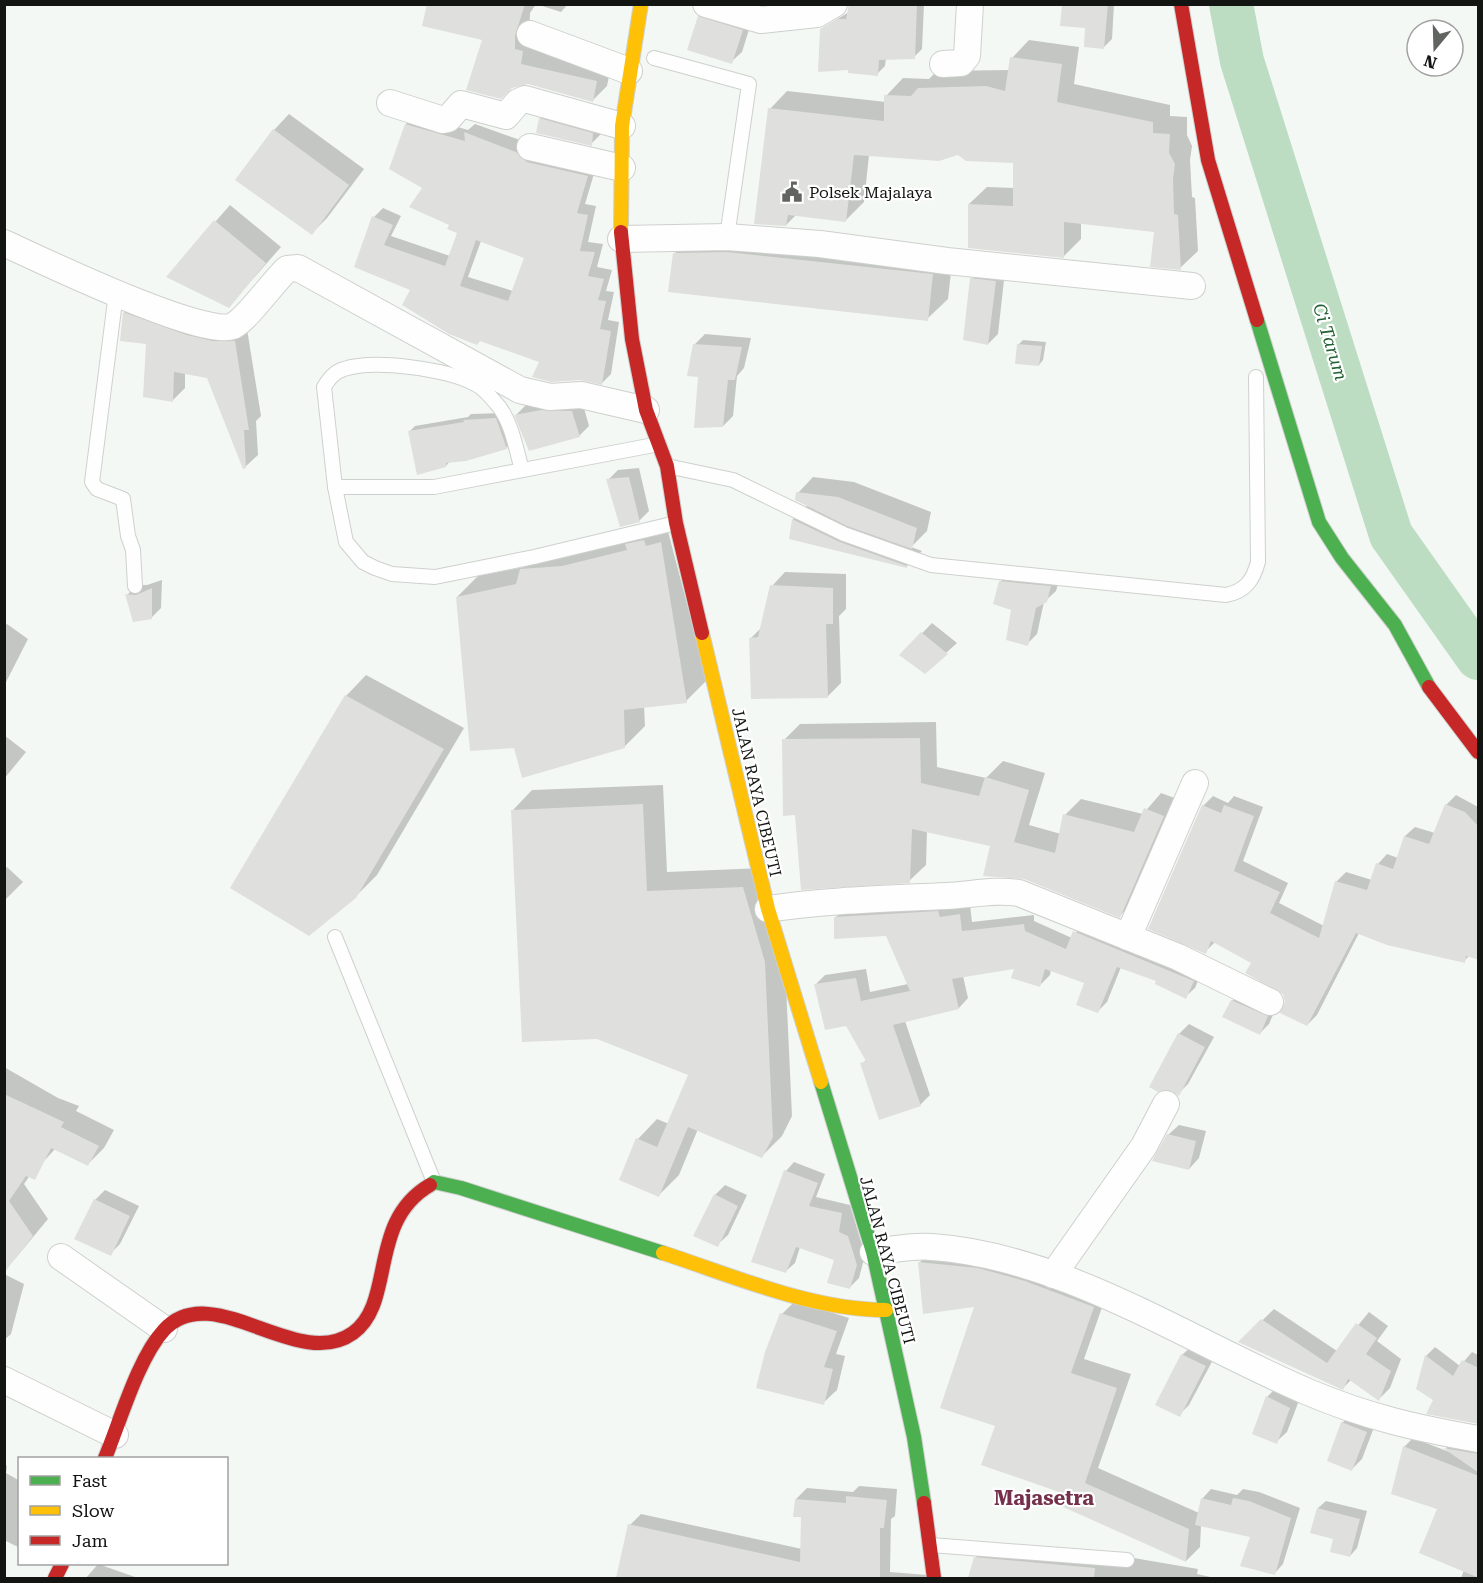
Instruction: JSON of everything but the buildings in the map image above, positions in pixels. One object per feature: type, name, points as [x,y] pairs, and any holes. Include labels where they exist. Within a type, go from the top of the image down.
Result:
[{"type":"street","name":"JALAN RAYA CIBEUTI","points":[[641,4],[639,61],[621,126],[621,239],[632,339],[646,410],[667,466],[676,523],[768,909],[873,1252],[914,1437],[934,1578]]},
{"type":"street","points":[[706,4],[760,20],[817,14],[834,4]]},
{"type":"street","points":[[944,64],[961,63],[968,56],[969,4]]},
{"type":"street","points":[[1181,4],[1208,160],[1319,522],[1342,558],[1395,625],[1431,690],[1479,752]]},
{"type":"street","points":[[531,34],[639,61]]},
{"type":"street","points":[[390,103],[443,120],[448,119],[461,104],[507,116],[518,102],[525,99],[621,126]]},
{"type":"street","points":[[530,147],[622,168]]},
{"type":"street","points":[[621,239],[727,237],[820,244],[947,261],[1192,286]]},
{"type":"street","points":[[4,243],[116,292],[207,326],[225,328],[236,324],[282,274],[292,267],[440,344],[520,390],[550,397],[581,395],[646,410]]},
{"type":"street","points":[[1128,937],[1195,783]]},
{"type":"street","points":[[768,909],[827,900],[1008,891],[1044,902],[1178,957],[1270,1002]]},
{"type":"street","points":[[1053,1275],[1144,1146],[1166,1104]]},
{"type":"street","points":[[105,1457],[142,1370],[164,1329],[177,1317],[193,1312],[232,1320],[299,1340],[331,1343],[352,1334],[367,1315],[399,1214],[411,1197],[434,1182],[472,1191],[780,1291],[859,1310],[886,1310]]},
{"type":"street","points":[[873,1252],[929,1246],[984,1253],[1053,1275],[1190,1335],[1251,1366],[1347,1407],[1400,1425],[1479,1439]]},
{"type":"street","points":[[61,1257],[164,1329]]},
{"type":"street","points":[[4,1380],[115,1435]]},
{"type":"lane","points":[[639,61],[749,84],[727,237]]},
{"type":"lane","points":[[116,292],[92,482],[97,489],[123,499],[128,536],[133,550],[135,586]]},
{"type":"lane","points":[[522,470],[510,429],[498,404],[476,384],[439,370],[391,366],[344,369],[331,376],[324,387],[335,487],[346,542],[363,562],[392,574],[435,577],[534,557],[676,523]]},
{"type":"lane","points":[[667,466],[733,480],[844,534],[931,566],[1226,595],[1237,593],[1247,586],[1258,562],[1256,377]]},
{"type":"lane","points":[[335,487],[434,487],[659,444]]},
{"type":"lane","points":[[334,937],[434,1182]]},
{"type":"lane","points":[[931,1545],[1127,1560]]},
{"type":"waterway","name":"Ci Tarum","points":[[1231,4],[1242,61],[1391,535],[1478,658]]},
{"type":"traffic: fast","points":[[1257,320],[1319,522],[1342,558],[1395,625],[1429,687]]},
{"type":"traffic: fast","points":[[821,1082],[873,1252],[914,1437],[924,1503]]},
{"type":"traffic: fast","points":[[430,1185],[434,1182],[461,1188],[663,1253]]},
{"type":"traffic: slow","points":[[621,232],[622,126],[641,4]]},
{"type":"traffic: slow","points":[[702,633],[768,909],[821,1082]]},
{"type":"traffic: slow","points":[[663,1253],[801,1298],[858,1308],[886,1310]]},
{"type":"traffic: jam","points":[[1181,4],[1208,160],[1257,320]]},
{"type":"traffic: jam","points":[[621,232],[632,339],[646,410],[667,466],[676,523],[702,633]]},
{"type":"traffic: jam","points":[[1429,687],[1478,752]]},
{"type":"traffic: jam","points":[[105,1457],[130,1391],[146,1357],[164,1330],[184,1317],[206,1314],[231,1318],[282,1336],[307,1342],[331,1342],[353,1333],[366,1319],[374,1302],[389,1240],[397,1219],[410,1201],[430,1185]]},
{"type":"traffic: jam","points":[[924,1503],[934,1578]]},
{"type":"traffic: jam","points":[[55,1578],[62,1565]]},
{"type":"place","name":"Polsek Majalaya","points":[[792,192]]},
{"type":"district","name":"Majasetra","points":[[1044,1498]]}]
